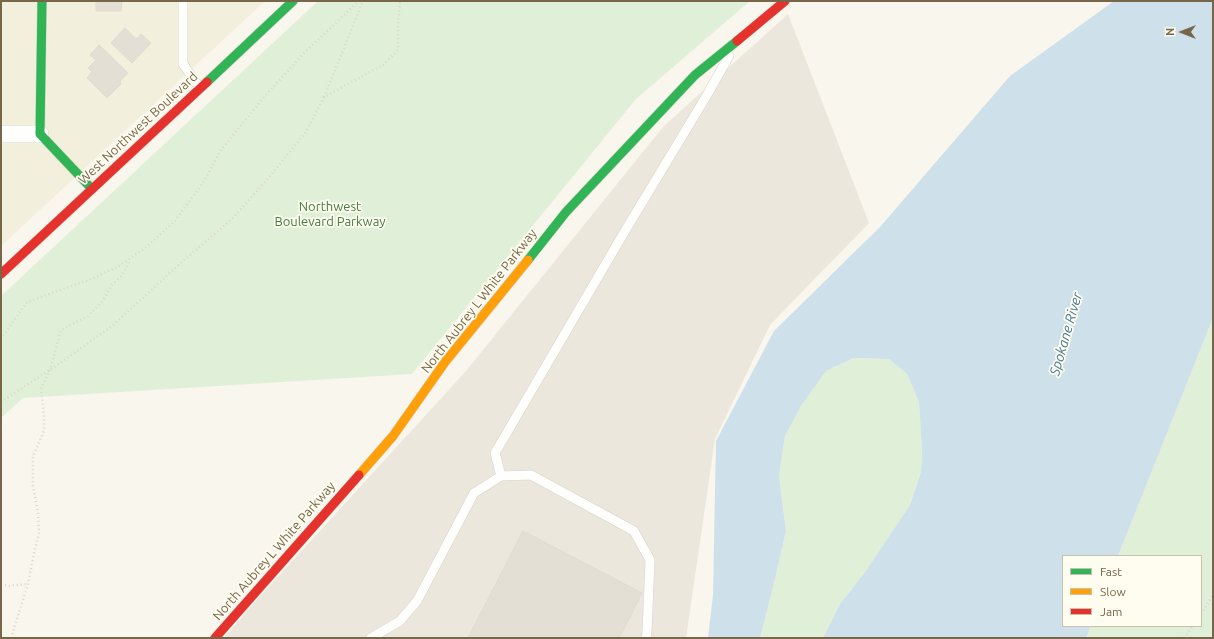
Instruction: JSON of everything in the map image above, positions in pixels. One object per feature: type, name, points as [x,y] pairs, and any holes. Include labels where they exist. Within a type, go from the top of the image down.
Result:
[{"type":"street","points":[[42,1],[40,134],[92,190]]},
{"type":"street","name":"West Northwest Boulevard","points":[[1,274],[294,1]]},
{"type":"street","name":"North Aubrey L White Parkway","points":[[215,638],[393,436],[445,362],[566,212],[695,75],[785,1]]},
{"type":"street","points":[[1,134],[40,134]]},
{"type":"lane","points":[[183,1],[183,64],[200,88]]},
{"type":"lane","points":[[501,476],[495,453],[622,236],[707,95],[737,40]]},
{"type":"lane","points":[[371,638],[400,620],[417,601],[474,493],[501,476],[531,475],[634,531],[650,560],[648,632],[646,638]]},
{"type":"path","points":[[1,339],[27,302],[94,278],[119,266],[145,248],[175,221],[204,181],[221,150],[265,96],[304,53],[359,1]]},
{"type":"path","points":[[1,402],[50,370],[112,326],[183,260],[232,218],[266,181],[306,132],[324,97],[363,1]]},
{"type":"path","points":[[324,97],[383,66],[398,50],[398,24],[400,4],[402,1]]},
{"type":"path","points":[[11,638],[28,584],[39,533],[38,512],[33,486],[33,456],[44,431],[41,388],[50,370],[61,330],[88,316],[102,302],[112,285],[123,274],[130,258]]},
{"type":"path","points":[[1,584],[9,586],[28,584]]},
{"type":"path","points":[[1202,613],[1213,597]]},
{"type":"path","points":[[1184,638],[1192,627]]},
{"type":"shaded area","points":[[1,1],[265,1],[1,246]]},
{"type":"shaded area","points":[[788,14],[869,223],[770,325],[715,439],[686,638],[224,638],[254,603],[466,371],[663,127]]},
{"type":"green space","name":"Northwest Boulevard Parkway","points":[[318,1],[750,1],[636,99],[412,374],[23,398],[1,418],[1,296]]},
{"type":"green space","points":[[1213,318],[1213,638],[1086,638],[1091,627],[1202,627],[1202,555],[1118,555]]},
{"type":"green space","points":[[854,358],[889,359],[907,374],[919,402],[922,450],[921,472],[910,505],[865,572],[840,604],[823,638],[760,638],[786,531],[779,476],[785,436],[801,406],[826,371]]},
{"type":"water","name":"Spokane River","points":[[1114,1],[1213,1],[1213,318],[1118,555],[1062,555],[1062,627],[1091,627],[1086,638],[823,638],[840,604],[865,572],[910,505],[921,472],[922,450],[919,402],[907,374],[889,359],[854,358],[826,371],[801,406],[785,436],[779,476],[786,531],[760,638],[708,638],[713,595],[716,441],[774,331],[880,227],[1010,76]]},
{"type":"building","points":[[96,1],[122,1],[121,11],[96,11]]},
{"type":"building","points":[[125,28],[136,39],[141,34],[151,43],[132,63],[111,43]]},
{"type":"building","points":[[99,45],[128,73],[120,81],[121,84],[107,98],[87,78],[92,72],[88,68],[96,60],[90,55]]},
{"type":"building","points":[[523,531],[642,593],[619,638],[468,638]]},
{"type":"traffic: fast","points":[[42,1],[40,134],[92,189]]},
{"type":"traffic: fast","points":[[207,82],[293,1]]},
{"type":"traffic: fast","points":[[528,260],[566,212],[695,75],[737,41]]},
{"type":"traffic: slow","points":[[359,475],[393,436],[445,362],[528,260]]},
{"type":"traffic: jam","points":[[737,41],[785,1]]},
{"type":"traffic: jam","points":[[1,274],[207,82]]},
{"type":"traffic: jam","points":[[215,638],[359,475]]}]
